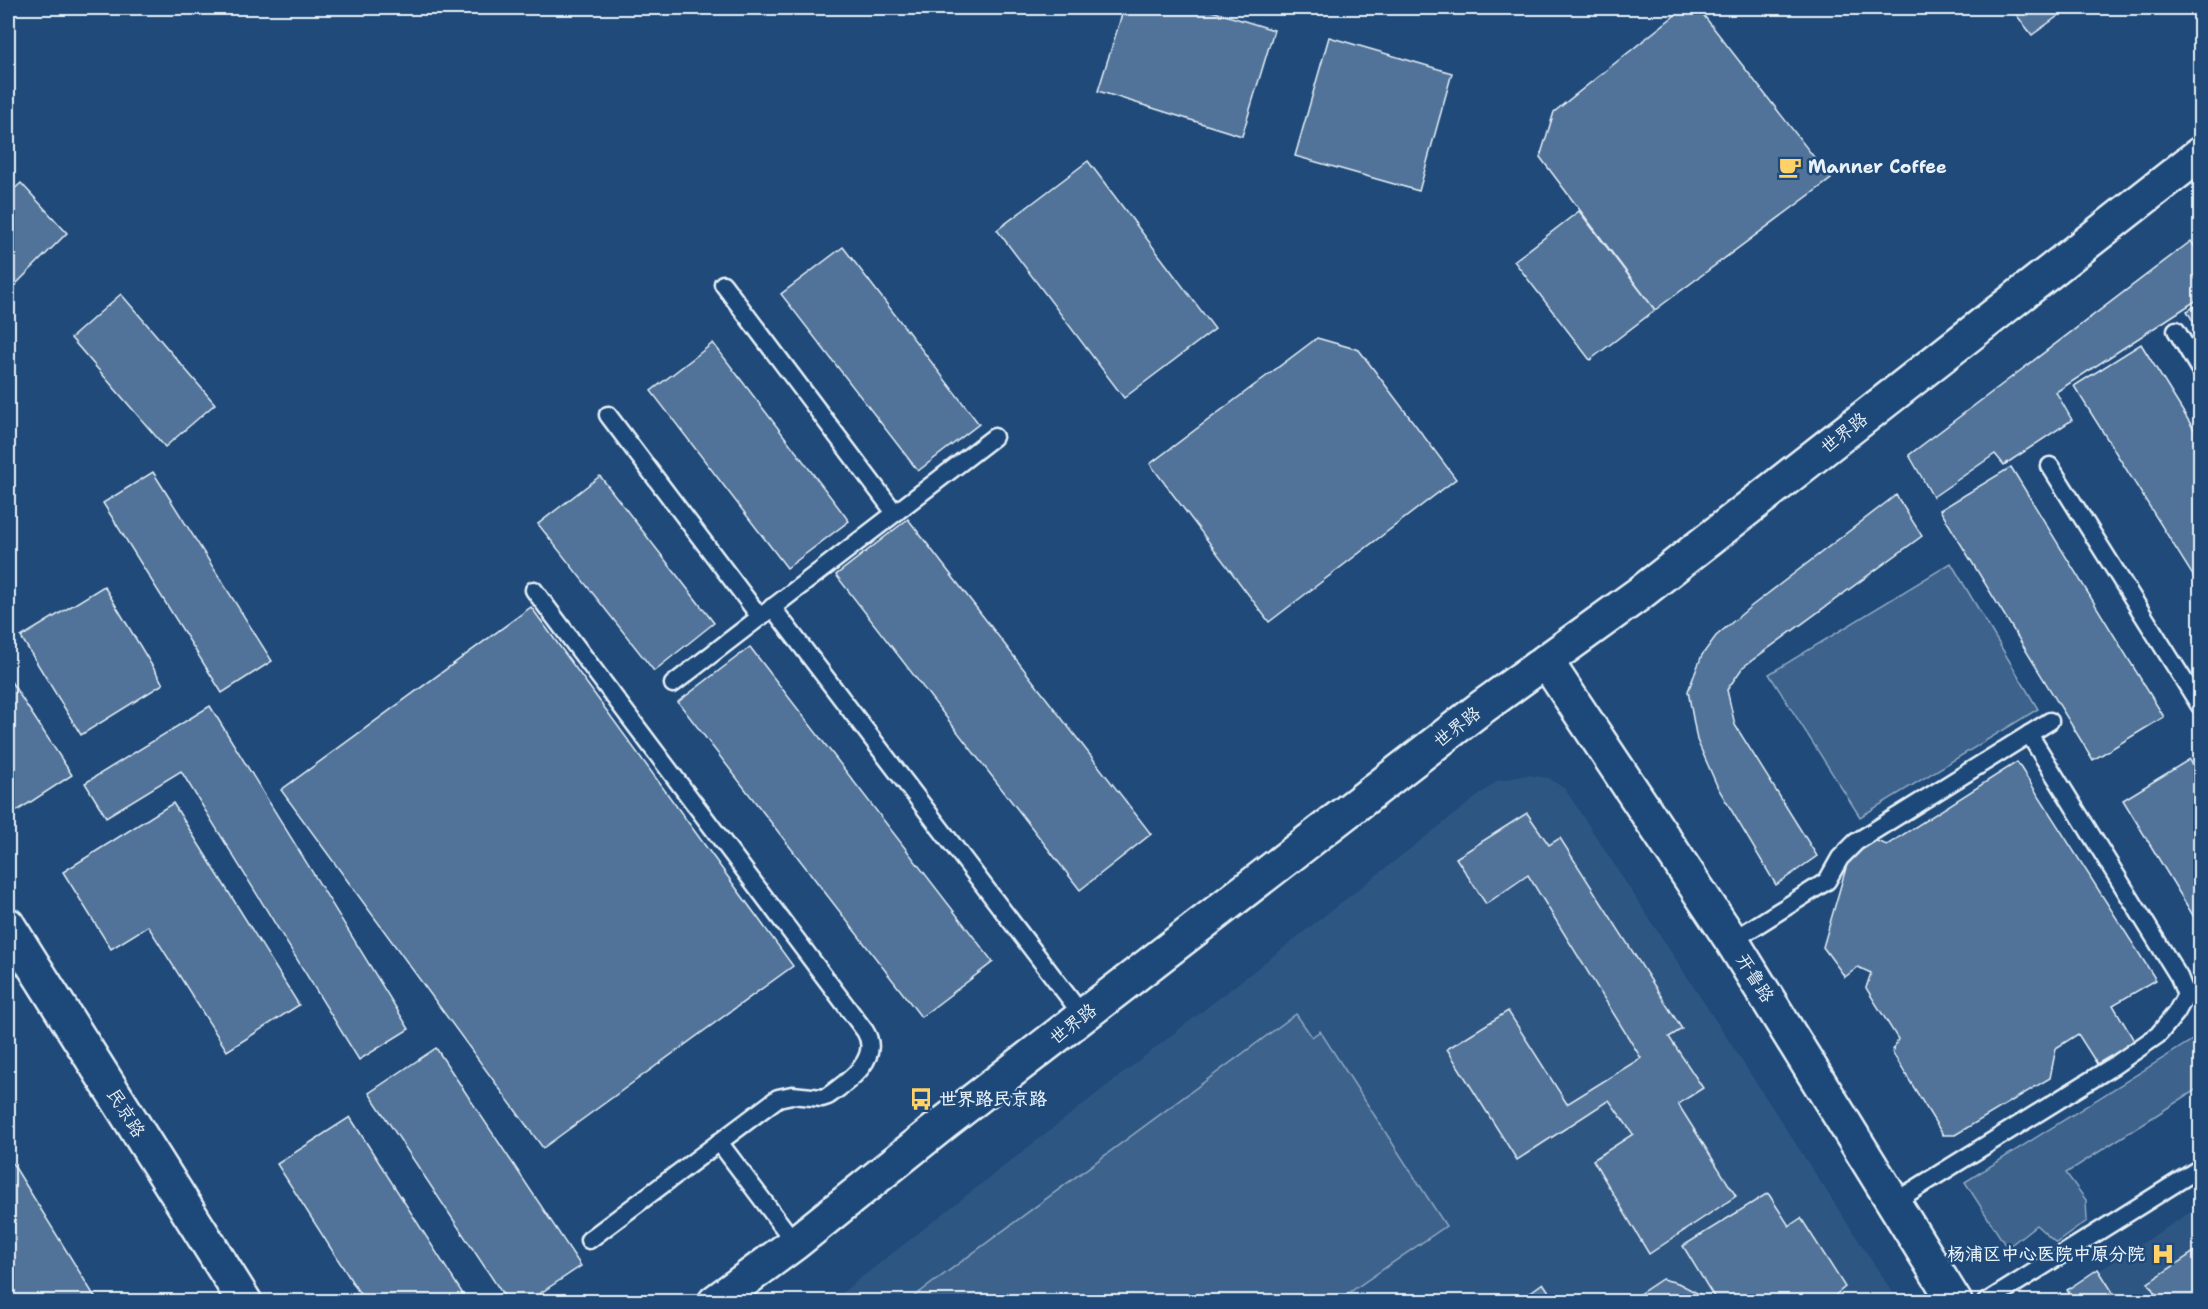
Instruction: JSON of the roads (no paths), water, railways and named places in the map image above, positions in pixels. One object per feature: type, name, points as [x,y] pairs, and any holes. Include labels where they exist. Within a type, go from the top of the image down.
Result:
[{"type":"street","name":"世界路","points":[[730,1297],[943,1124],[1472,715],[1639,594],[2194,167]]},
{"type":"street","name":"开鲁路","points":[[1546,661],[1732,941],[1955,1302]]},
{"type":"street","name":"民京路","points":[[8,925],[245,1302]]},
{"type":"lane","points":[[723,284],[895,513]]},
{"type":"lane","points":[[2176,330],[2200,370]]},
{"type":"lane","points":[[608,415],[766,612],[1083,1016]]},
{"type":"lane","points":[[673,684],[994,437]]},
{"type":"lane","points":[[2050,466],[2200,706]]},
{"type":"lane","points":[[534,590],[870,1038],[872,1048],[864,1064],[828,1096],[822,1098],[792,1095],[778,1098],[589,1240]]},
{"type":"lane","points":[[1732,941],[1827,881],[1840,858],[1856,842],[2050,721]]},
{"type":"lane","points":[[1894,1202],[2115,1065],[2158,1035],[2176,1013],[2186,995],[2179,977],[2028,734]]},
{"type":"lane","points":[[719,1142],[795,1243]]},
{"type":"lane","points":[[1986,1302],[2200,1168]]},
{"type":"place","name":"Manner Coffee","points":[[1790,167]]},
{"type":"place","name":"世界路民京路","points":[[921,1099]]},
{"type":"place","name":"杨浦区中心医院中原分院","points":[[2163,1254]]}]
